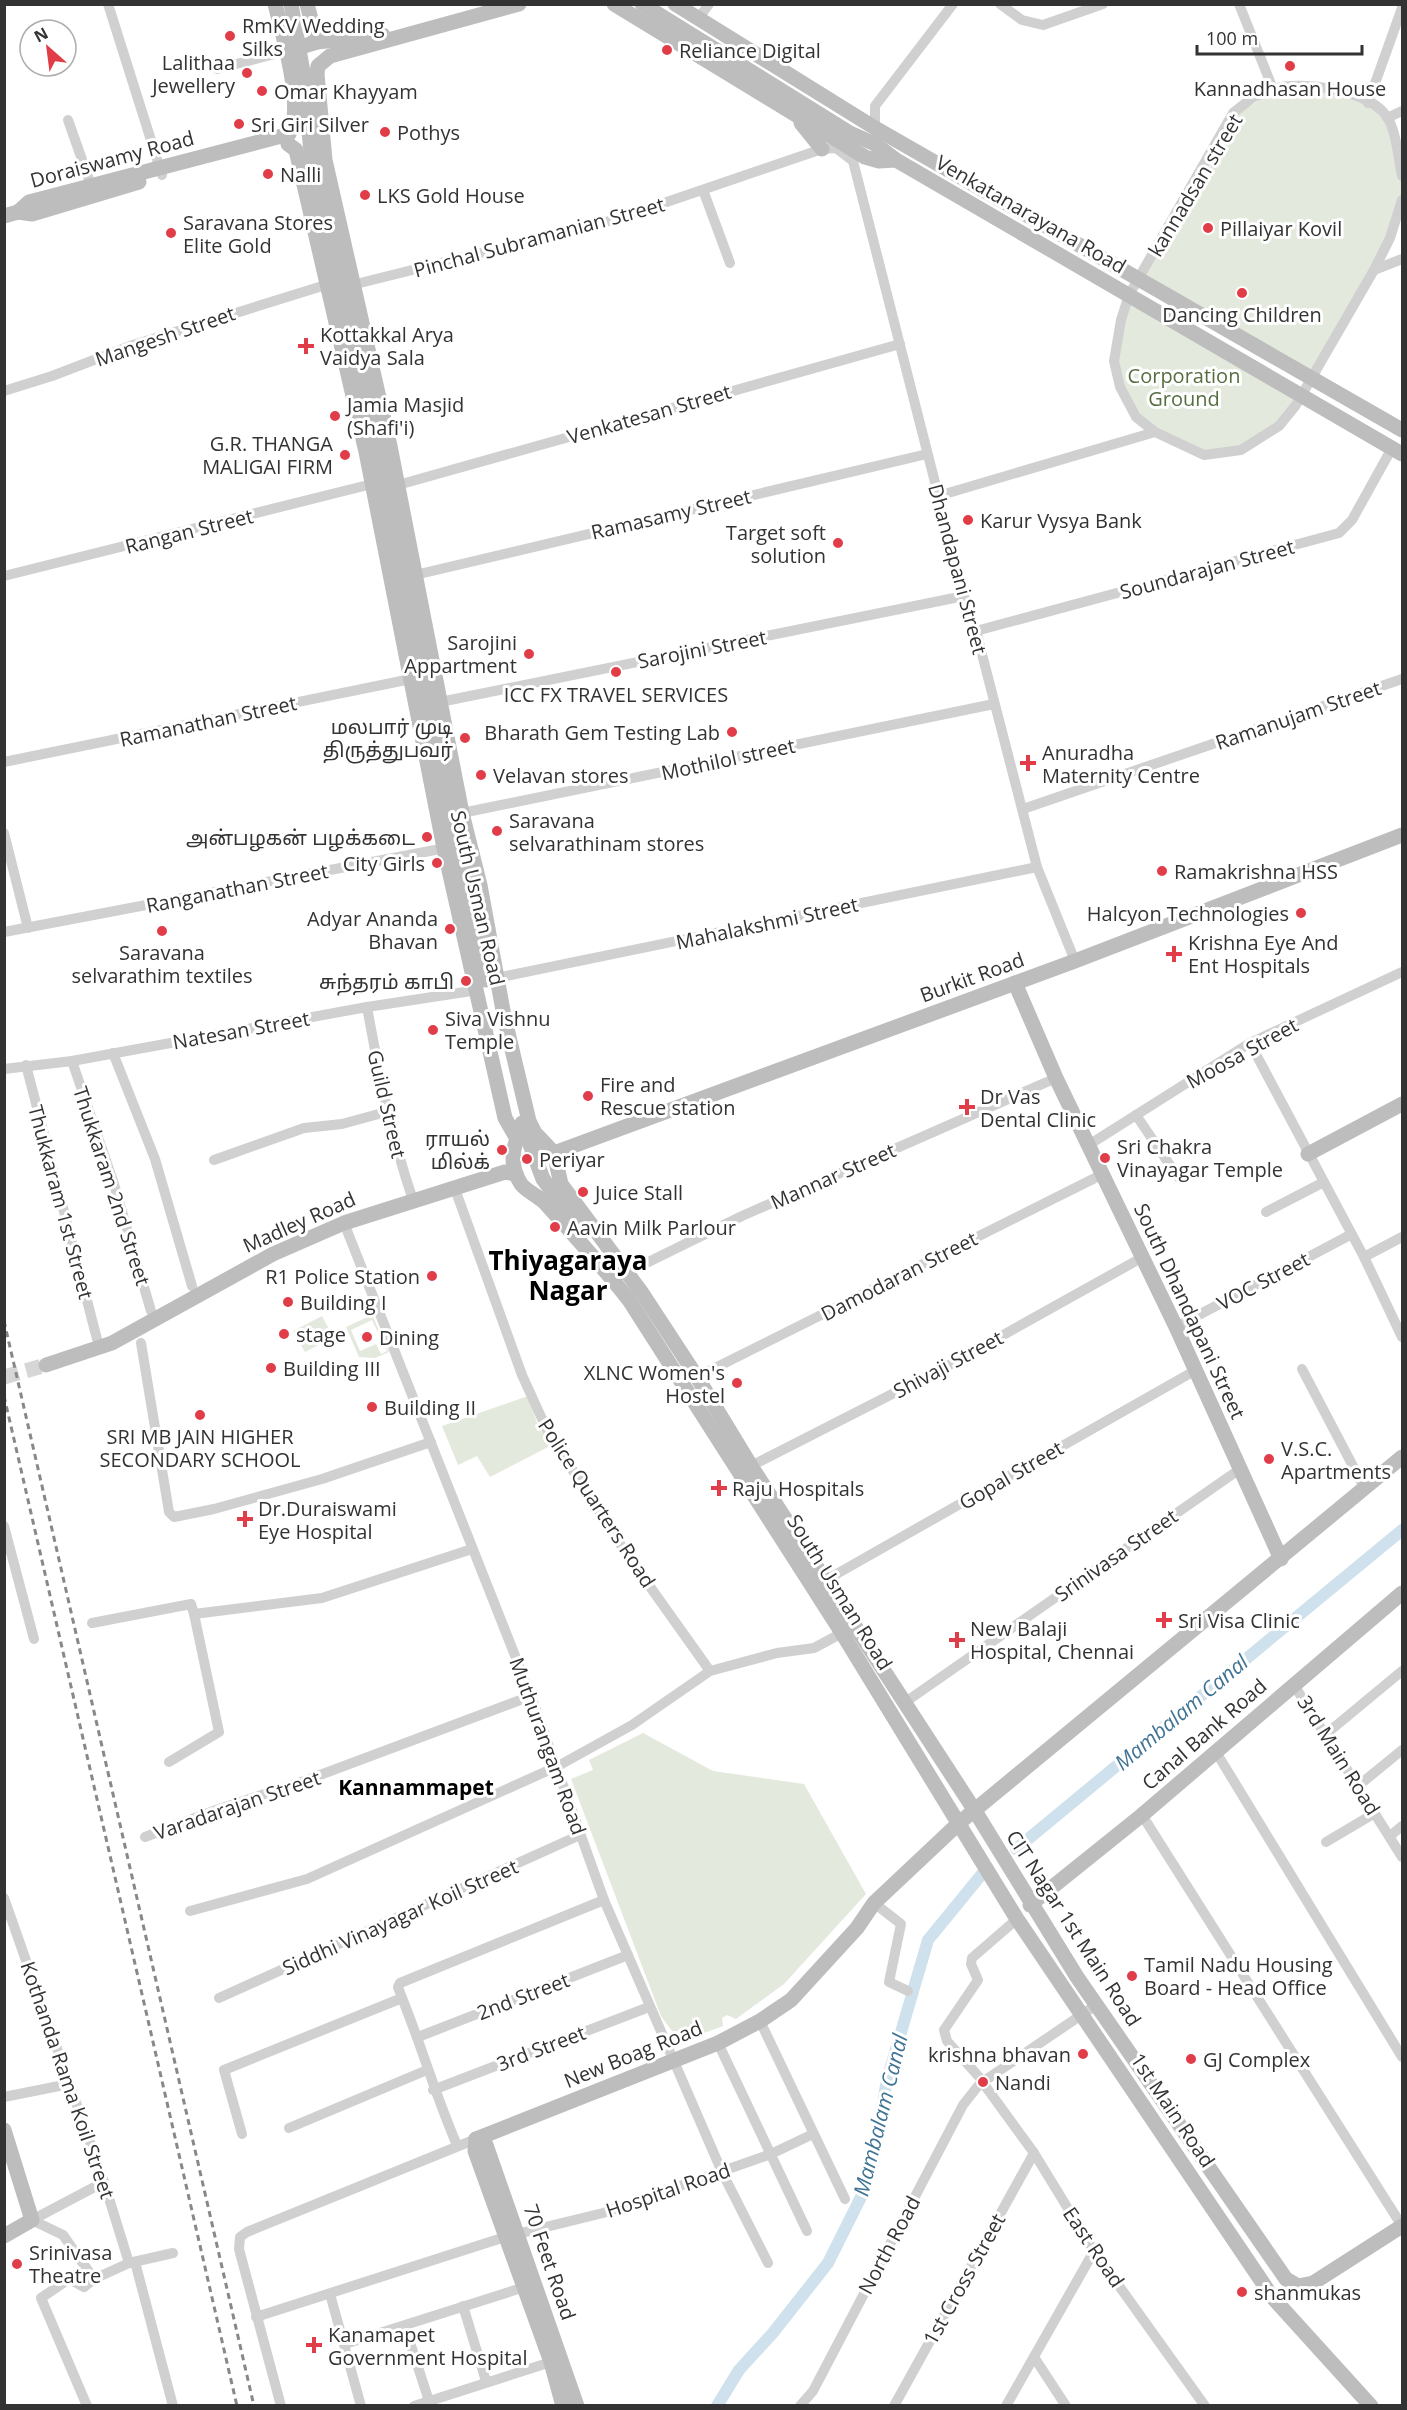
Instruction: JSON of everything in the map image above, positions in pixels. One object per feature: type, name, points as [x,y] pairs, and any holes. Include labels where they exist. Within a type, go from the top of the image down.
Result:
[{"type":"main road","points":[[275,4],[286,51],[317,42],[385,35],[400,36],[519,4]]},
{"type":"main road","points":[[291,4],[303,72],[311,152],[385,486]]},
{"type":"main road","points":[[307,4],[317,42]]},
{"type":"main road","points":[[614,4],[794,115],[863,152]]},
{"type":"main road","name":"Venkatanarayana Road","points":[[642,4],[863,152],[1139,281],[1402,430]]},
{"type":"main road","name":"Venkatanarayana Road","points":[[675,4],[863,152],[896,160],[1303,394],[1397,451]]},
{"type":"main road","name":"South Usman Road","points":[[400,36],[383,43],[330,56],[318,66],[322,134],[325,160],[356,284],[376,390],[385,486],[411,679],[444,848],[478,990],[505,1118],[517,1139]]},
{"type":"main road","name":"Doraiswamy Road","points":[[11,214],[32,214],[161,171],[285,136],[291,131],[293,108],[293,80],[286,51]]},
{"type":"main road","points":[[794,115],[822,149]]},
{"type":"main road","name":"Doraiswamy Road","points":[[11,214],[29,202],[91,185],[288,144],[322,134]]},
{"type":"main road","name":"South Usman Road","points":[[288,144],[296,150],[327,283],[385,486],[415,575],[462,813],[480,885],[496,978],[529,1121],[535,1133],[554,1153],[561,1184],[620,1276],[677,1374],[842,1633],[959,1823]]},
{"type":"main road","points":[[380,465],[392,478],[429,669],[435,674]]},
{"type":"main road","name":"South Usman Road","points":[[385,486],[459,859],[518,1113],[543,1179],[648,1316],[1068,1980],[1254,2249]]},
{"type":"main road","points":[[436,747],[430,761],[500,1065],[509,1111],[505,1118]]},
{"type":"main road","name":"Burkit Road","points":[[554,1153],[1075,961],[1402,835]]},
{"type":"main road","name":"South Dhandapani Street","points":[[1015,983],[1087,1146],[1176,1327],[1281,1559]]},
{"type":"main road","points":[[1308,1154],[1402,1104]]},
{"type":"main road","points":[[516,1174],[513,1162],[517,1139],[525,1133],[535,1133]]},
{"type":"main road","name":"Madley Road","points":[[45,1365],[104,1341],[263,1259],[344,1223],[505,1172],[516,1174]]},
{"type":"main road","name":"South Usman Road","points":[[516,1174],[526,1189],[539,1196],[620,1276],[697,1377],[751,1466],[975,1811]]},
{"type":"main road","points":[[539,1196],[561,1184]]},
{"type":"main road","name":"New Boag Road","points":[[476,2139],[718,2043],[760,2021],[791,2000],[857,1928],[874,1903],[959,1823],[1402,1457]]},
{"type":"main road","name":"Canal Bank Road","points":[[1030,1905],[1142,1815],[1402,1593]]},
{"type":"main road","name":"CIT Nagar 1st Main Road","points":[[975,1811],[1030,1905],[1254,2249],[1298,2286],[1313,2283],[1402,2226]]},
{"type":"main road","name":"1st Main Road","points":[[959,1823],[1017,1919],[1082,2014],[1254,2249],[1273,2298],[1371,2406]]},
{"type":"main road","points":[[4,2130],[8,2150],[32,2220],[4,2236]]},
{"type":"main road","name":"70 Feet Road","points":[[476,2139],[486,2145],[512,2236],[577,2406]]},
{"type":"main road","points":[[530,2285],[563,2406]]},
{"type":"street","points":[[108,4],[161,171]]},
{"type":"street","points":[[698,20],[709,4]]},
{"type":"street","points":[[822,149],[836,148],[863,152],[875,106],[953,4]]},
{"type":"street","points":[[1000,4],[1022,20],[1043,25],[1103,4]]},
{"type":"street","points":[[1239,4],[1274,89],[1287,85],[1317,86],[1379,109],[1387,117],[1402,176]]},
{"type":"street","points":[[1368,103],[1402,8]]},
{"type":"street","points":[[217,69],[286,51]]},
{"type":"street","name":"kannadsan street","points":[[1274,89],[1252,99],[1233,113],[1129,295],[1121,320],[1114,361],[1120,387],[1136,417],[1155,432],[1204,455],[1241,450],[1279,426],[1303,394],[1310,378],[1374,270],[1390,238],[1402,200]]},
{"type":"street","points":[[1387,117],[1402,111]]},
{"type":"street","points":[[68,120],[91,185]]},
{"type":"street","name":"Pinchal Subramanian Street","points":[[327,283],[356,284],[617,219],[822,149]]},
{"type":"street","name":"Dhandapani Street","points":[[863,152],[900,344],[964,596],[976,631],[1037,867],[1075,961]]},
{"type":"street","points":[[703,190],[730,263]]},
{"type":"street","points":[[1374,270],[1402,259]]},
{"type":"street","name":"Mangesh Street","points":[[4,391],[327,283]]},
{"type":"street","name":"Venkatesan Street","points":[[385,486],[900,344]]},
{"type":"street","points":[[938,496],[1155,432]]},
{"type":"street","name":"Soundarajan Street","points":[[976,631],[1339,533],[1352,520],[1397,451]]},
{"type":"street","name":"Ramasamy Street","points":[[415,575],[927,454]]},
{"type":"street","name":"Rangan Street","points":[[4,576],[385,486]]},
{"type":"street","name":"Sarojini Street","points":[[440,702],[964,596]]},
{"type":"street","name":"Ramanathan Street","points":[[4,762],[411,679]]},
{"type":"street","name":"Ramanujam Street","points":[[1023,809],[1402,679]]},
{"type":"street","name":"Mothilol street","points":[[462,813],[994,704]]},
{"type":"street","points":[[4,833],[28,928]]},
{"type":"street","name":"Ranganathan Street","points":[[4,932],[469,843]]},
{"type":"street","name":"Mahalakshmi Street","points":[[496,978],[1037,867]]},
{"type":"street","name":"Moosa Street","points":[[1087,1146],[1250,1043],[1402,972]]},
{"type":"street","name":"Natesan Street","points":[[4,1069],[72,1061],[367,1007],[478,990]]},
{"type":"street","name":"Guild Street","points":[[367,1007],[386,1112],[396,1151],[413,1200]]},
{"type":"street","points":[[1250,1043],[1322,1183],[1364,1257],[1402,1337]]},
{"type":"street","points":[[113,1053],[155,1159],[192,1286]]},
{"type":"street","name":"Thukkaram 2nd Street","points":[[72,1061],[113,1181],[151,1311]]},
{"type":"street","name":"Thukkaram 1st Street","points":[[26,1065],[104,1341]]},
{"type":"street","name":"Mannar Street","points":[[620,1276],[893,1148],[1056,1078]]},
{"type":"street","points":[[214,1160],[304,1128],[342,1124],[386,1112]]},
{"type":"street","points":[[1136,1115],[1178,1177]]},
{"type":"street","name":"Damodaran Street","points":[[697,1377],[1101,1175]]},
{"type":"street","points":[[1266,1212],[1322,1183]]},
{"type":"street","name":"Police Quarters Road","points":[[455,1188],[522,1375],[548,1432],[626,1553],[710,1671]]},
{"type":"street","name":"Muthurangam Road","points":[[344,1223],[558,1766],[604,1900],[722,2172],[768,2263]]},
{"type":"street","name":"VOC Street","points":[[1176,1327],[1350,1235]]},
{"type":"street","points":[[1364,1257],[1402,1237]]},
{"type":"street","name":"Shivaji Street","points":[[751,1466],[951,1364],[1143,1257]]},
{"type":"street","points":[[141,1343],[169,1512],[174,1516],[214,1509],[322,1479],[431,1442]]},
{"type":"street","points":[[1302,1369],[1365,1489]]},
{"type":"street","name":"Gopal Street","points":[[826,1580],[1196,1370]]},
{"type":"street","name":"Srinivasa Street","points":[[904,1703],[1240,1469]]},
{"type":"street","points":[[4,1526],[34,1639]]},
{"type":"street","points":[[194,1614],[322,1598],[472,1549]]},
{"type":"street","points":[[92,1623],[191,1604],[219,1732],[169,1762]]},
{"type":"street","points":[[190,1911],[307,1879],[558,1766],[632,1725],[710,1671],[777,1653],[814,1648],[842,1633]]},
{"type":"street","points":[[1326,1734],[1402,1671]]},
{"type":"street","name":"3rd Main Road","points":[[1294,1684],[1402,1857]]},
{"type":"street","name":"Varadarajan Street","points":[[145,1837],[216,1810],[304,1781],[531,1696]]},
{"type":"street","points":[[1358,1786],[1402,1750]]},
{"type":"street","points":[[1216,1752],[1402,2056]]},
{"type":"street","points":[[1326,1842],[1375,1813]]},
{"type":"street","points":[[1142,1815],[1402,2226]]},
{"type":"street","points":[[1390,1836],[1402,1826]]},
{"type":"street","name":"Siddhi Vinayagar Koil Street","points":[[219,1998],[580,1835]]},
{"type":"street","name":"Kothanda Rama Koil Street","points":[[4,1898],[132,2262],[173,2406]]},
{"type":"street","points":[[457,2145],[433,2090],[418,2037],[398,1987],[400,1983],[604,1900]]},
{"type":"street","points":[[874,1903],[901,1924],[889,1979],[891,1984],[908,1991]]},
{"type":"street","name":"East Road","points":[[1017,1919],[972,1959],[971,1964],[978,1980],[944,2030],[947,2041],[983,2082],[1034,2153],[1094,2251],[1205,2406]]},
{"type":"street","name":"2nd Street","points":[[418,2037],[628,1956]]},
{"type":"street","points":[[242,2134],[224,2070],[402,1998]]},
{"type":"street","name":"North Road","points":[[800,2406],[813,2391],[963,2105],[983,2082],[1096,2005]]},
{"type":"street","name":"3rd Street","points":[[433,2090],[649,2007]]},
{"type":"street","points":[[760,2021],[845,2199]]},
{"type":"street","points":[[718,2043],[807,2230]]},
{"type":"street","points":[[289,2128],[427,2070]]},
{"type":"street","points":[[4,2097],[69,2084]]},
{"type":"street","name":"Hospital Road","points":[[256,2317],[512,2236],[603,2213],[771,2154],[813,2134]]},
{"type":"street","name":"New Boag Road","points":[[256,2317],[239,2249],[240,2237],[476,2139]]},
{"type":"street","name":"1st Cross Street","points":[[894,2406],[1034,2153]]},
{"type":"street","points":[[32,2220],[104,2182]]},
{"type":"street","points":[[32,2220],[63,2235],[94,2279]]},
{"type":"street","points":[[1006,2406],[1094,2251]]},
{"type":"street","points":[[87,2406],[41,2298],[69,2278],[84,2286],[132,2262],[173,2253]]},
{"type":"street","points":[[345,2344],[405,2327],[530,2285]]},
{"type":"street","points":[[330,2294],[361,2406]]},
{"type":"street","points":[[463,2306],[486,2381]]},
{"type":"street","points":[[256,2317],[281,2406]]},
{"type":"street","points":[[405,2327],[429,2401]]},
{"type":"street","points":[[1034,2357],[1066,2406]]},
{"type":"street","points":[[414,2406],[551,2362]]},
{"type":"green space","points":[[1331,86],[1377,106],[1401,159],[1402,208],[1370,276],[1310,373],[1144,278],[1236,114],[1275,91]]},
{"type":"green space","name":"Corporation Ground","points":[[1131,300],[1297,391],[1292,403],[1277,422],[1256,438],[1233,447],[1207,453],[1200,452],[1158,429],[1137,412],[1129,402],[1119,377],[1118,347]]},
{"type":"green space","points":[[372,1315],[389,1352],[375,1358],[359,1357],[346,1327]],"holes":[[[372,1320],[387,1351],[381,1354],[376,1344],[360,1351],[351,1330]]]},
{"type":"green space","points":[[322,1316],[333,1337],[305,1352],[293,1331]]},
{"type":"green space","points":[[528,1396],[537,1423],[550,1446],[490,1477],[477,1456],[458,1465],[442,1426]]},
{"type":"green space","points":[[643,1733],[713,1771],[804,1784],[866,1894],[784,1984],[736,2019],[727,2015],[722,2018],[723,2026],[680,2042],[661,2016],[571,1779],[593,1770],[589,1760]]},
{"type":"waterway","name":"Mambalam Canal","points":[[1016,1849],[1402,1530]]},
{"type":"waterway","name":"Mambalam Canal","points":[[717,2406],[739,2370],[772,2334],[828,2263],[862,2195],[874,2153],[887,2080],[928,1940],[982,1874]]},
{"type":"tunnel","points":[[4,1377],[46,1365]]},
{"type":"railway","points":[[4,1321],[254,2406]]},
{"type":"railway","points":[[4,1396],[237,2406]]},
{"type":"place","name":"RmKV Wedding Silks","points":[[230,36]]},
{"type":"place","name":"Reliance Digital","points":[[667,50]]},
{"type":"place","name":"Kannadhasan House","points":[[1290,66]]},
{"type":"place","name":"Lalithaa Jewellery","points":[[247,73]]},
{"type":"place","name":"Omar Khayyam","points":[[262,91]]},
{"type":"place","name":"Sri Giri Silver","points":[[239,124]]},
{"type":"place","name":"Pothys","points":[[385,132]]},
{"type":"place","name":"Nalli","points":[[268,174]]},
{"type":"place","name":"LKS Gold House","points":[[365,195]]},
{"type":"place","name":"Pillaiyar Kovil","points":[[1208,228]]},
{"type":"place","name":"Saravana Stores Elite Gold","points":[[171,233]]},
{"type":"place","name":"Dancing Children","points":[[1242,293]]},
{"type":"place","name":"Kottakkal Arya Vaidya Sala","points":[[306,346]]},
{"type":"place","name":"Jamia Masjid (Shafi'i)","points":[[335,416]]},
{"type":"place","name":"G.R. THANGA MALIGAI FIRM","points":[[345,455]]},
{"type":"place","name":"Karur Vysya Bank","points":[[968,520]]},
{"type":"place","name":"Target soft solution","points":[[838,543]]},
{"type":"place","name":"Sarojini Appartment","points":[[529,654]]},
{"type":"place","name":"ICC FX TRAVEL SERVICES","points":[[616,672]]},
{"type":"place","name":"Bharath Gem Testing Lab","points":[[732,732]]},
{"type":"place","name":"மலபார் முடி திருத்துபவர்","points":[[465,738]]},
{"type":"place","name":"Anuradha Maternity Centre","points":[[1028,763]]},
{"type":"place","name":"Velavan stores","points":[[481,775]]},
{"type":"place","name":"Saravana selvarathinam stores","points":[[497,831]]},
{"type":"place","name":"அன்பழகன் பழக்கடை","points":[[427,837]]},
{"type":"place","name":"City Girls","points":[[437,863]]},
{"type":"place","name":"Ramakrishna HSS","points":[[1162,871]]},
{"type":"place","name":"Halcyon Technologies","points":[[1301,913]]},
{"type":"place","name":"Adyar Ananda Bhavan","points":[[450,929]]},
{"type":"place","name":"Saravana selvarathim textiles","points":[[162,931]]},
{"type":"place","name":"Krishna Eye And Ent Hospitals","points":[[1174,954]]},
{"type":"place","name":"சுந்தரம் காபி","points":[[466,981]]},
{"type":"place","name":"Siva Vishnu Temple","points":[[433,1030]]},
{"type":"place","name":"Fire and Rescue station","points":[[588,1096]]},
{"type":"place","name":"Dr Vas Dental Clinic","points":[[967,1107]]},
{"type":"place","name":"ராயல் மில்க்","points":[[502,1150]]},
{"type":"place","name":"Sri Chakra Vinayagar Temple","points":[[1105,1158]]},
{"type":"place","name":"Periyar","points":[[527,1159]]},
{"type":"place","name":"Juice Stall","points":[[583,1192]]},
{"type":"place","name":"Aavin Milk Parlour","points":[[555,1227]]},
{"type":"place","name":"R1 Police Station","points":[[432,1276]]},
{"type":"place","name":"Building I","points":[[288,1302]]},
{"type":"place","name":"stage","points":[[284,1334]]},
{"type":"place","name":"Dining","points":[[367,1337]]},
{"type":"place","name":"Building III","points":[[271,1368]]},
{"type":"place","name":"XLNC Women's Hostel","points":[[737,1383]]},
{"type":"place","name":"Building II","points":[[372,1407]]},
{"type":"place","name":"SRI MB JAIN HIGHER SECONDARY SCHOOL","points":[[200,1415]]},
{"type":"place","name":"V.S.C. Apartments","points":[[1269,1459]]},
{"type":"place","name":"Raju Hospitals","points":[[719,1488]]},
{"type":"place","name":"Dr.Duraiswami Eye Hospital","points":[[245,1519]]},
{"type":"place","name":"Sri Visa Clinic","points":[[1164,1620]]},
{"type":"place","name":"New Balaji Hospital, Chennai","points":[[957,1640]]},
{"type":"place","name":"Tamil Nadu Housing Board - Head Office","points":[[1132,1976]]},
{"type":"place","name":"krishna bhavan","points":[[1083,2054]]},
{"type":"place","name":"GJ Complex","points":[[1191,2059]]},
{"type":"place","name":"Nandi","points":[[983,2082]]},
{"type":"place","name":"Srinivasa Theatre","points":[[17,2264]]},
{"type":"place","name":"shanmukas","points":[[1242,2292]]},
{"type":"place","name":"Kanamapet Government Hospital","points":[[314,2345]]},
{"type":"district","name":"Thiyagaraya Nagar","points":[[568,1275]]},
{"type":"district","name":"Kannammapet","points":[[416,1787]]}]
